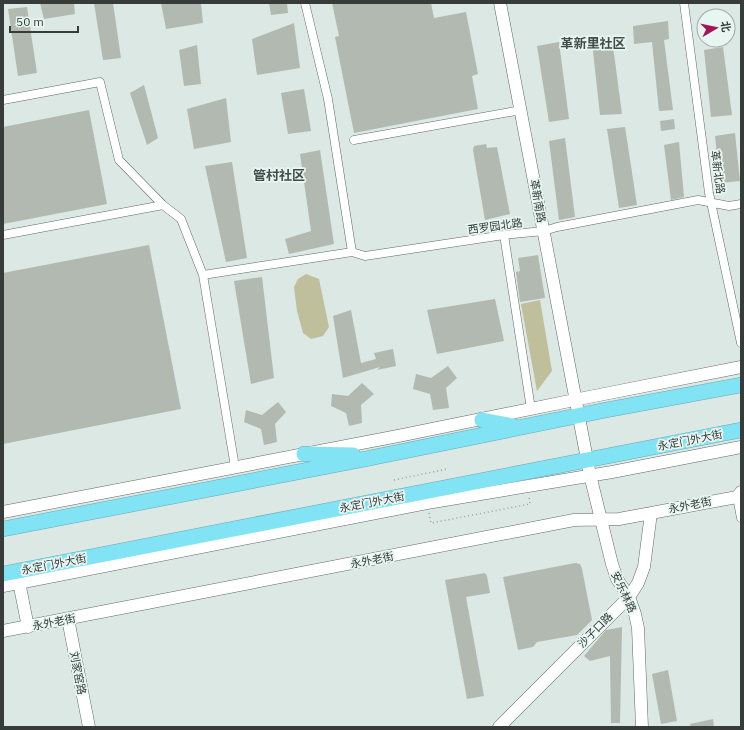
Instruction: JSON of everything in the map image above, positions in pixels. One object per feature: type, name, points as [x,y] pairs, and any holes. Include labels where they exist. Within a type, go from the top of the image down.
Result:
[{"type":"highway","points":[[3,529],[579,415],[741,385]]},
{"type":"highway","points":[[482,420],[520,427]]},
{"type":"highway","name":"永定门外大街","points":[[3,574],[741,430]]},
{"type":"highway","points":[[304,454],[382,455]]},
{"type":"street","points":[[305,3],[328,99],[352,252]]},
{"type":"street","name":"革新南路","points":[[500,3],[579,415]]},
{"type":"street","name":"革新北路","points":[[684,3],[709,193],[741,343]]},
{"type":"street","points":[[3,100],[100,82],[119,160],[163,205],[181,219],[202,275],[235,467]]},
{"type":"street","points":[[354,140],[521,110]]},
{"type":"street","name":"西罗园北路","points":[[202,275],[352,252],[365,256],[504,235],[544,231],[557,227],[698,200],[729,206],[741,204]]},
{"type":"street","points":[[3,235],[163,205]]},
{"type":"street","points":[[504,235],[531,409]]},
{"type":"street","points":[[3,512],[482,420],[741,367]]},
{"type":"street","name":"安乐林路","points":[[579,415],[590,476],[600,519],[617,579],[628,597],[635,614],[638,628],[642,727]]},
{"type":"street","name":"永定门外大街","points":[[3,586],[427,503],[590,476],[741,447]]},
{"type":"street","points":[[740,495],[741,518]]},
{"type":"street","name":"永外老街","points":[[3,631],[574,520],[619,519],[740,495]]},
{"type":"street","name":"沙子口路","points":[[499,727],[628,597],[638,583],[644,567],[652,513]]},
{"type":"street","points":[[20,582],[28,627]]},
{"type":"street","name":"刘家窑路","points":[[68,619],[88,727]]},
{"type":"path","points":[[394,480],[448,469]]},
{"type":"path","points":[[431,524],[530,504]]},
{"type":"green space","points":[[306,274],[319,279],[329,327],[323,336],[311,339],[303,333],[297,311],[294,287],[298,279]]},
{"type":"green space","points":[[540,300],[552,371],[537,391],[521,304]]},
{"type":"building","points":[[40,3],[74,3],[75,14],[44,19]]},
{"type":"building","points":[[94,3],[113,3],[121,58],[103,60]]},
{"type":"building","points":[[161,3],[201,3],[203,23],[166,29]]},
{"type":"building","points":[[269,3],[287,3],[288,13],[271,15]]},
{"type":"building","points":[[332,3],[431,3],[434,18],[466,12],[478,74],[472,76],[478,109],[354,133],[335,37],[339,36]]},
{"type":"building","points":[[27,7],[37,73],[18,76],[8,9]]},
{"type":"building","points":[[668,21],[669,39],[664,40],[673,110],[659,111],[652,42],[634,44],[633,26]]},
{"type":"building","points":[[294,23],[300,68],[257,75],[252,39]]},
{"type":"building","points":[[612,39],[622,114],[600,115],[592,42]]},
{"type":"building","points":[[559,42],[569,119],[549,122],[537,46]]},
{"type":"building","points":[[197,45],[201,84],[184,86],[179,50]]},
{"type":"building","points":[[723,48],[732,115],[711,117],[704,50]]},
{"type":"building","points":[[144,85],[158,138],[147,145],[130,93]]},
{"type":"building","points":[[304,89],[311,131],[288,134],[281,93]]},
{"type":"building","points":[[226,98],[231,142],[194,149],[187,109]]},
{"type":"building","points":[[89,110],[107,204],[3,224],[3,127]]},
{"type":"building","points":[[674,119],[675,129],[661,131],[660,121]]},
{"type":"building","points":[[625,127],[637,205],[619,208],[607,129]]},
{"type":"building","points":[[735,133],[740,181],[720,183],[715,136]]},
{"type":"building","points":[[565,138],[575,217],[559,220],[549,141]]},
{"type":"building","points":[[679,142],[684,197],[671,200],[664,145]]},
{"type":"building","points":[[486,144],[487,148],[497,147],[510,214],[485,220],[473,150],[474,146]]},
{"type":"building","points":[[320,150],[334,244],[289,254],[285,239],[311,231],[300,154]]},
{"type":"building","points":[[232,162],[247,258],[226,262],[205,166]]},
{"type":"building","points":[[149,245],[181,409],[3,444],[3,273]]},
{"type":"building","points":[[538,255],[545,298],[520,302],[516,272],[520,271],[518,258]]},
{"type":"building","points":[[262,277],[274,378],[251,384],[234,281]]},
{"type":"building","points":[[495,299],[504,341],[437,354],[427,310]]},
{"type":"building","points":[[351,310],[361,363],[376,359],[374,353],[393,349],[396,366],[377,370],[380,367],[343,378],[333,316]]},
{"type":"building","points":[[448,366],[457,378],[446,388],[449,408],[433,410],[430,394],[413,389],[416,374],[431,378]]},
{"type":"building","points":[[362,383],[374,394],[361,405],[362,423],[349,426],[346,413],[331,406],[332,394],[348,396]]},
{"type":"building","points":[[278,402],[286,412],[275,424],[277,442],[264,445],[261,429],[244,422],[246,410],[262,415]]},
{"type":"building","points":[[575,563],[580,564],[582,569],[592,620],[577,635],[537,642],[533,647],[518,650],[503,577]]},
{"type":"building","points":[[485,573],[487,576],[490,593],[466,597],[484,696],[467,699],[445,580]]},
{"type":"building","points":[[622,627],[620,723],[611,723],[610,656],[590,661],[584,656],[606,630]]},
{"type":"building","points":[[668,670],[677,721],[661,724],[652,674]]},
{"type":"building","points":[[713,719],[714,727],[691,727],[690,724]]},
{"type":"district","name":"革新里社区","points":[[593,43]]},
{"type":"district","name":"管村社区","points":[[279,175]]}]
